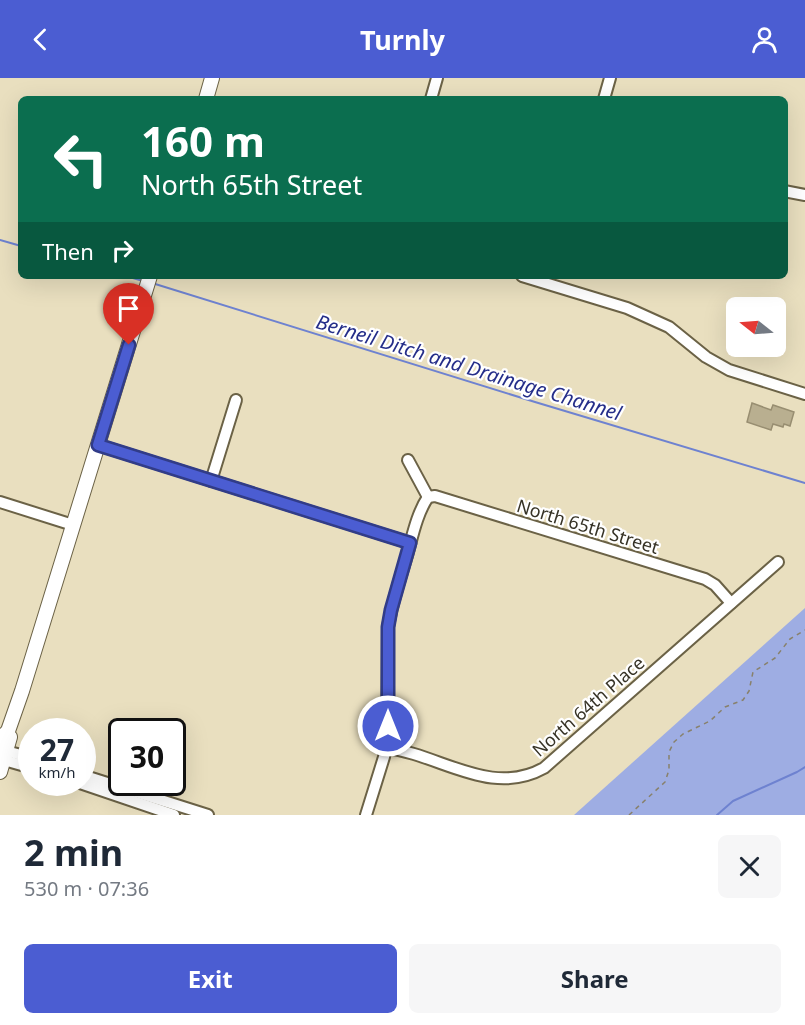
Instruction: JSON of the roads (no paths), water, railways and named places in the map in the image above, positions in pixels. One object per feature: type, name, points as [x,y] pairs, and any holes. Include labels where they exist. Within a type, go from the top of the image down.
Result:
[{"type":"main road","points":[[207,96],[212,78]]},
{"type":"main road","points":[[2,756],[4,734],[8,731],[149,279]]},
{"type":"street","points":[[432,96],[437,78]]},
{"type":"street","points":[[605,96],[610,78]]},
{"type":"street","points":[[788,191],[805,195]]},
{"type":"street","points":[[548,280],[627,308],[669,327],[706,357],[729,370],[805,394]]},
{"type":"street","points":[[212,481],[236,400]]},
{"type":"street","points":[[98,445],[410,543]]},
{"type":"street","points":[[366,815],[386,748],[388,627],[391,610],[410,543],[423,504],[428,497],[408,460]]},
{"type":"street","name":"North 65th Street","points":[[428,497],[435,496],[705,579],[731,603]]},
{"type":"street","points":[[0,502],[73,525]]},
{"type":"street","name":"North 64th Place","points":[[386,748],[487,777],[508,779],[532,775],[551,763],[778,562]]},
{"type":"street","points":[[2,756],[18,757]]},
{"type":"street","points":[[2,756],[18,762]]},
{"type":"street","points":[[96,779],[208,815]]},
{"type":"street","points":[[96,788],[174,815]]},
{"type":"waterway","name":"Berneil Ditch and Drainage Channel","points":[[0,240],[18,245]]},
{"type":"waterway","name":"Berneil Ditch and Drainage Channel","points":[[136,279],[143,281]]},
{"type":"waterway","name":"Berneil Ditch and Drainage Channel","points":[[152,283],[805,483]]},
{"type":"waterway","points":[[717,815],[733,801],[805,767]]}]
